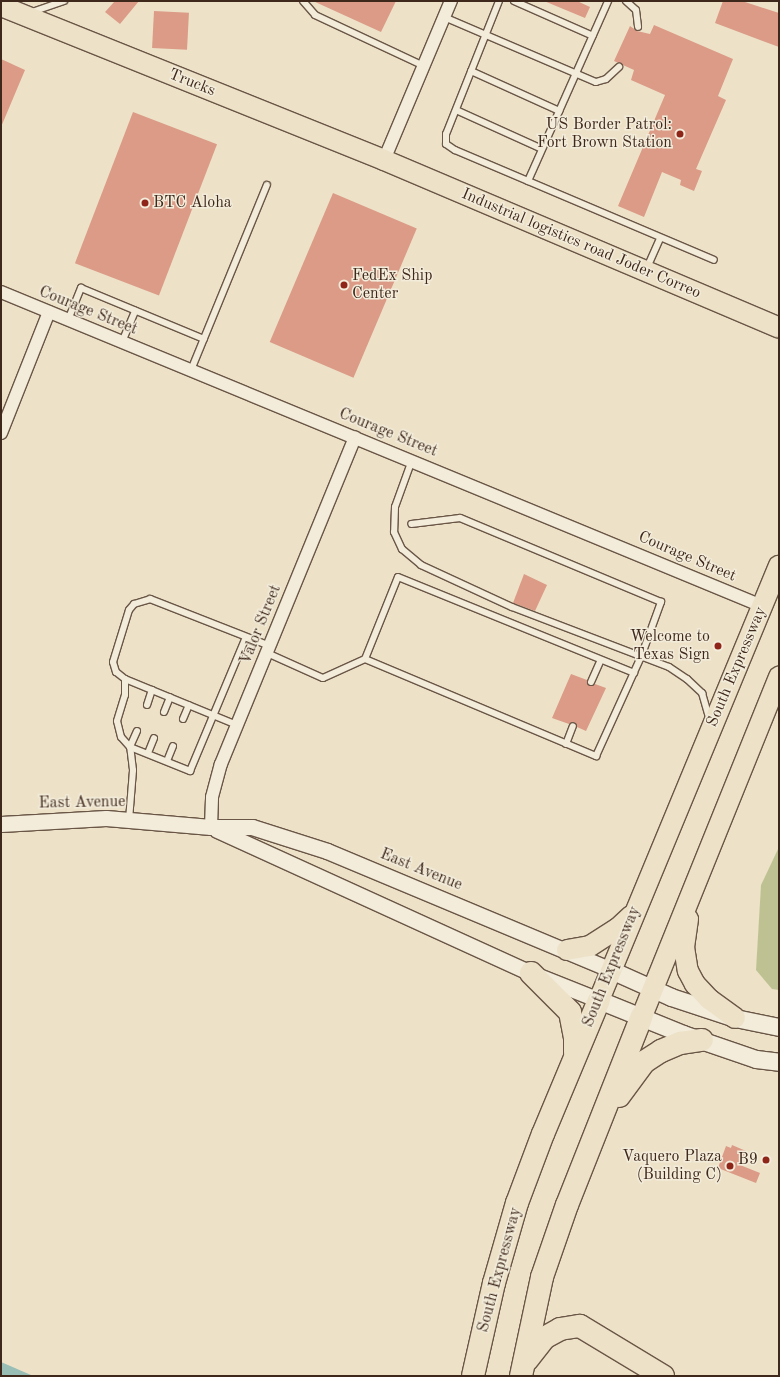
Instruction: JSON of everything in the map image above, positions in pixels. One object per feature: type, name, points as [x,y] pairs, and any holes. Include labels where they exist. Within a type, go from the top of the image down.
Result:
[{"type":"highway","name":"Trucks","points":[[10,10],[384,160]]},
{"type":"highway","name":"Industrial logistics road Joder Correo","points":[[384,160],[779,328]]},
{"type":"highway","name":"South Expressway","points":[[473,1376],[494,1283],[517,1203],[634,913],[779,566]]},
{"type":"highway","points":[[522,1371],[542,1277],[652,989],[779,677]]},
{"type":"highway","points":[[696,880],[686,928],[684,947],[688,971],[695,984],[709,999],[735,1018]]},
{"type":"highway","points":[[567,950],[590,946],[618,928],[634,913]]},
{"type":"highway","points":[[531,973],[570,1012],[575,1037],[575,1057]]},
{"type":"highway","points":[[600,1122],[644,1062],[661,1051],[680,1043],[702,1040]]},
{"type":"highway","points":[[522,1371],[544,1338],[560,1329],[580,1326],[663,1376]]},
{"type":"main road","points":[[611,970],[652,989],[735,1018],[779,1027]]},
{"type":"main road","points":[[599,1000],[702,1040],[756,1058],[779,1062]]},
{"type":"street","points":[[384,160],[451,1]]},
{"type":"street","name":"Courage Street","points":[[1,292],[412,460],[762,606]]},
{"type":"street","points":[[1,433],[49,312]]},
{"type":"street","name":"Valor Street","points":[[211,828],[215,783],[237,725],[355,437]]},
{"type":"street","name":"East Avenue","points":[[1,824],[106,818],[211,828],[252,828],[327,851],[567,950],[611,970]]},
{"type":"street","name":"East Avenue","points":[[211,828],[531,973],[599,1000]]},
{"type":"lane","points":[[10,10],[44,10],[64,1]]},
{"type":"lane","points":[[303,1],[315,15],[424,66]]},
{"type":"lane","points":[[499,1],[446,134],[446,144],[455,150],[714,260]]},
{"type":"lane","points":[[514,1],[593,36]]},
{"type":"lane","points":[[528,181],[608,1]]},
{"type":"lane","points":[[626,1],[636,10],[638,26]]},
{"type":"lane","points":[[444,17],[596,82],[606,79],[618,67]]},
{"type":"lane","points":[[471,71],[559,112]]},
{"type":"lane","points":[[456,110],[542,149]]},
{"type":"lane","points":[[191,370],[267,185]]},
{"type":"lane","points":[[645,271],[660,238]]},
{"type":"lane","points":[[68,320],[81,288],[204,339]]},
{"type":"lane","points":[[122,342],[135,311]]},
{"type":"lane","points":[[412,460],[395,507],[394,532],[402,549],[421,564],[512,607],[669,667],[687,679],[702,693],[711,727]]},
{"type":"lane","points":[[365,659],[596,756],[634,673],[660,602],[460,518],[411,524]]},
{"type":"lane","points":[[237,725],[125,679],[116,672],[113,662],[129,610],[140,600],[150,598],[246,637],[323,678],[365,659],[398,577],[634,673]]},
{"type":"lane","points":[[125,679],[125,695],[117,722],[121,737],[130,747],[190,770],[246,637]]},
{"type":"lane","points":[[591,682],[601,660]]},
{"type":"lane","points":[[147,705],[152,690]]},
{"type":"lane","points":[[164,712],[170,697]]},
{"type":"lane","points":[[183,719],[189,705]]},
{"type":"lane","points":[[566,744],[573,726]]},
{"type":"lane","points":[[129,820],[133,770],[130,747],[136,731]]},
{"type":"lane","points":[[148,753],[154,738]]},
{"type":"lane","points":[[167,761],[172,746]]},
{"type":"green space","points":[[779,847],[779,990],[772,989],[756,970],[761,885]]},
{"type":"water","points":[[1,1362],[31,1375],[33,1376],[1,1376]]},
{"type":"building","points":[[115,1],[139,1],[120,24],[105,12]]},
{"type":"building","points":[[313,1],[396,1],[381,32]]},
{"type":"building","points":[[544,1],[577,1],[590,7],[585,18]]},
{"type":"building","points":[[723,1],[742,1],[779,13],[779,47],[715,23]]},
{"type":"building","points":[[154,11],[189,13],[187,50],[152,48]]},
{"type":"building","name":"US Border Patrol: Fort Brown Station","points":[[654,25],[733,59],[718,96],[726,100],[696,169],[702,171],[694,191],[680,185],[681,180],[662,172],[644,217],[618,206],[665,95],[631,80],[634,70],[614,61],[630,26],[637,31],[650,34]]},
{"type":"building","points":[[1,59],[25,70],[1,127]]},
{"type":"building","name":"BTC Aloha","points":[[133,112],[217,144],[159,295],[75,263]]},
{"type":"building","name":"FedEx Ship Center","points":[[333,193],[417,229],[353,378],[270,342]]},
{"type":"building","points":[[524,574],[547,585],[535,611],[513,603]]},
{"type":"building","points":[[571,674],[587,680],[590,686],[595,684],[606,688],[586,731],[577,727],[574,722],[569,724],[552,718]]},
{"type":"building","name":"Vaquero Plaza (Building C)","points":[[732,1145],[746,1151],[740,1165],[760,1173],[756,1183],[718,1168],[726,1146],[731,1148]]},
{"type":"place","name":"US Border Patrol: Fort Brown Station","points":[[680,134]]},
{"type":"place","name":"BTC Aloha","points":[[145,203]]},
{"type":"place","name":"FedEx Ship Center","points":[[344,285]]},
{"type":"place","name":"Welcome to Texas Sign","points":[[718,646]]},
{"type":"place","name":"B9","points":[[766,1160]]},
{"type":"place","name":"Vaquero Plaza (Building C)","points":[[730,1166]]}]
